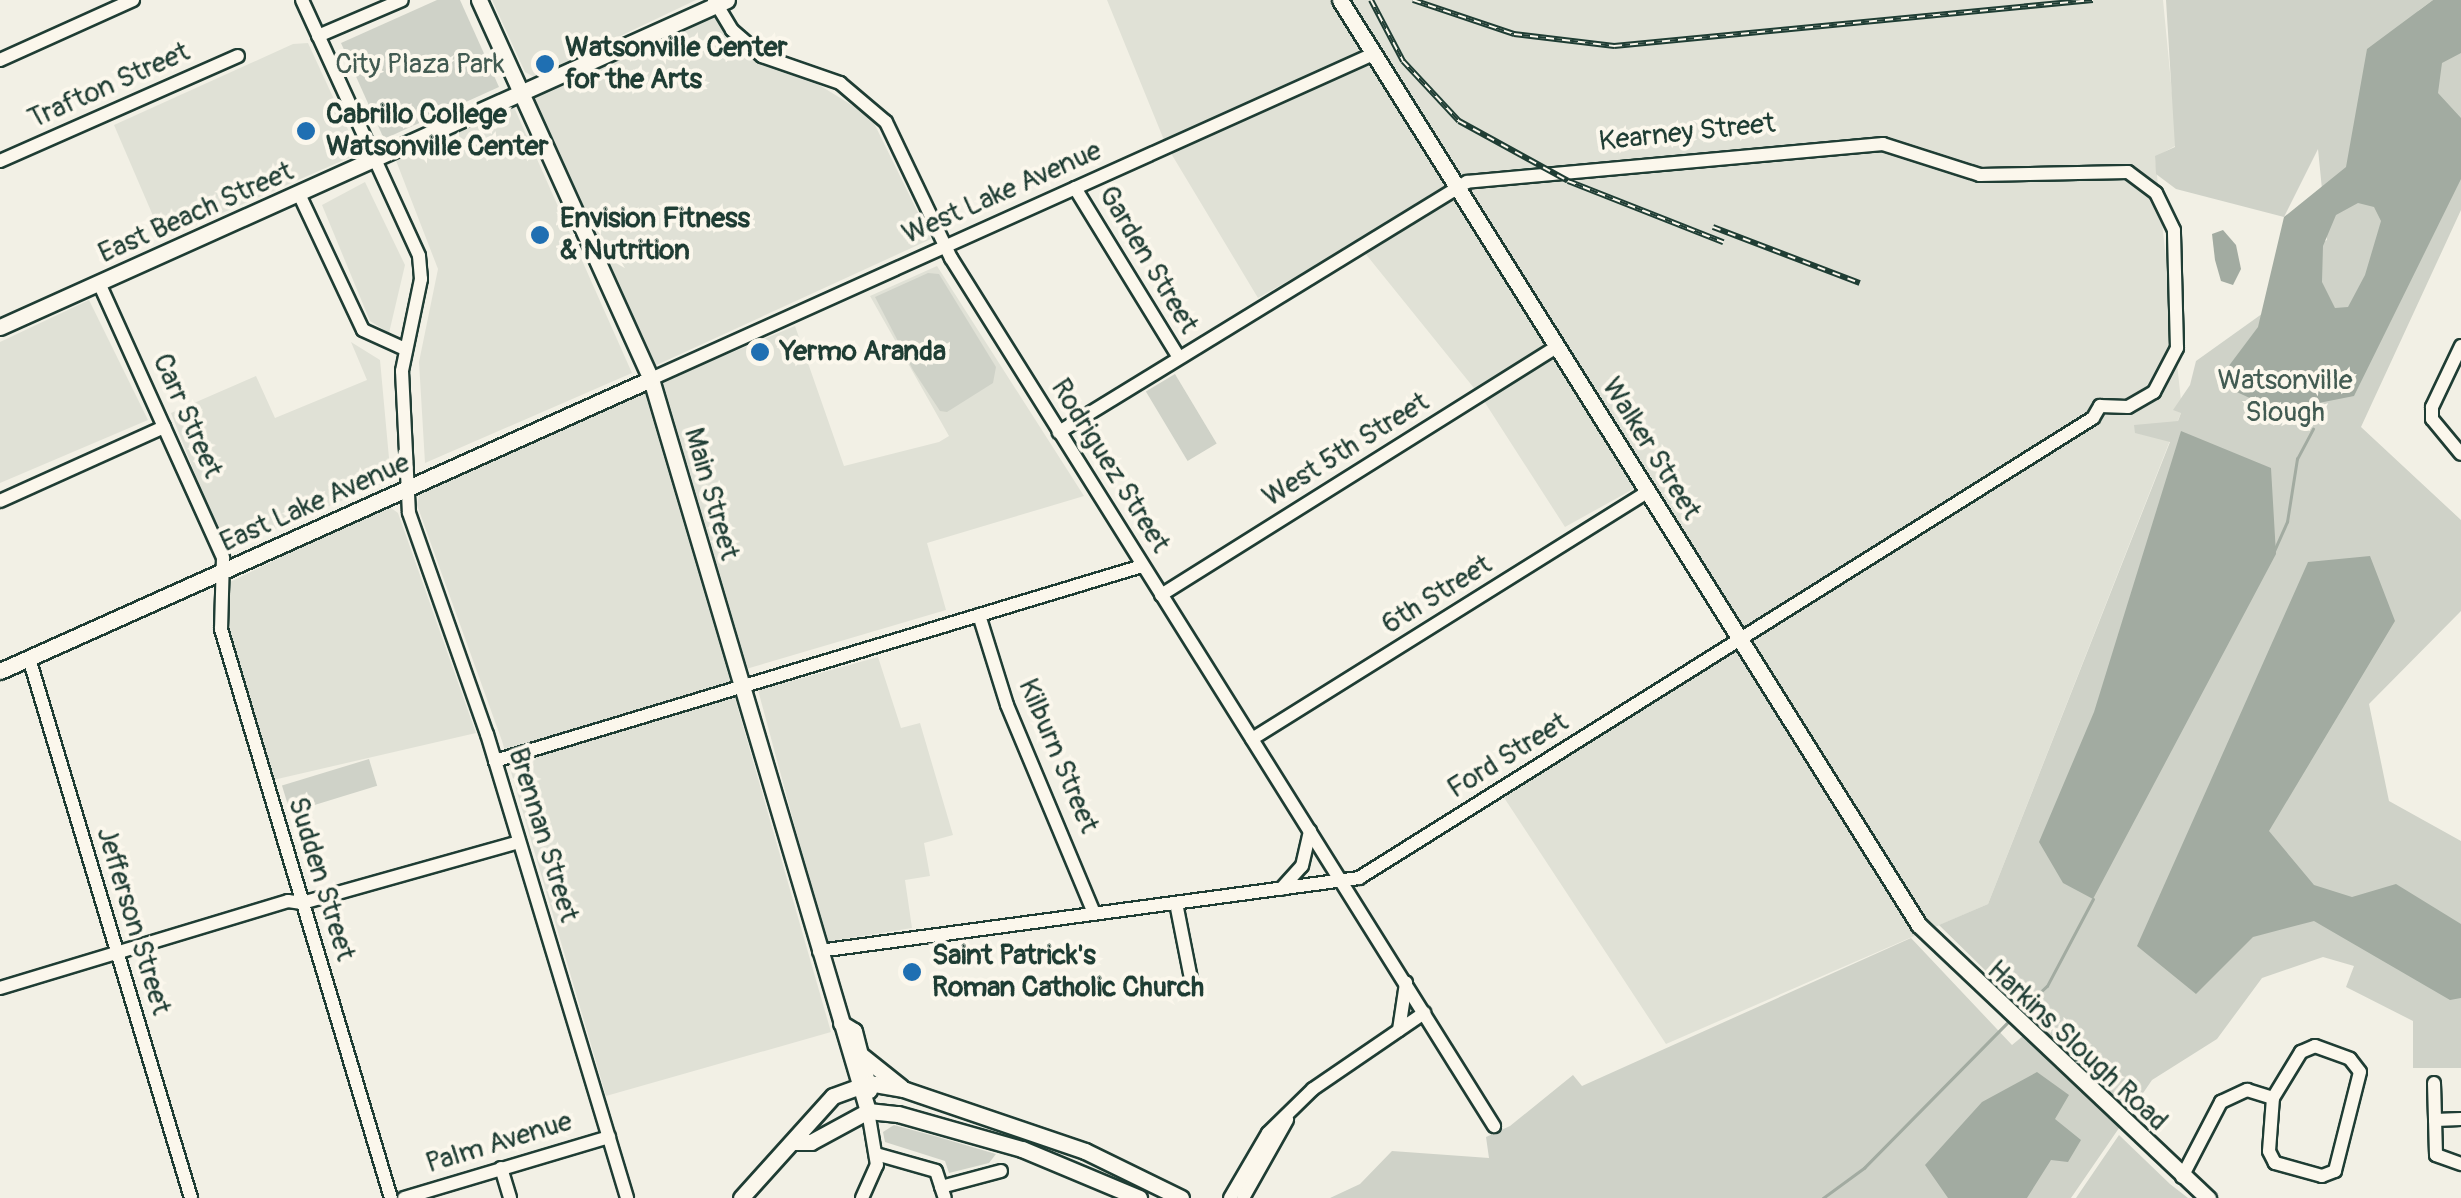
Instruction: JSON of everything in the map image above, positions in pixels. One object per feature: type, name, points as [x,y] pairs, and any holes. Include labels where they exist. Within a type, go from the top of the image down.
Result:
[{"type":"main road","name":"Main Street","points":[[479,0],[651,379],[819,951],[863,1084]]},
{"type":"main road","name":"Walker Street","points":[[1340,0],[1919,925]]},
{"type":"main road","name":"East Beach Street","points":[[0,327],[719,1]]},
{"type":"main road","name":"East Lake Avenue","points":[[0,671],[651,379]]},
{"type":"main road","name":"Harkins Slough Road","points":[[1919,925],[2152,1151],[2208,1198]]},
{"type":"main road","name":"Main Street","points":[[842,1023],[854,1031],[868,1111]]},
{"type":"main road","points":[[861,1056],[903,1089]]},
{"type":"main road","points":[[741,1198],[833,1096],[863,1084],[903,1089],[1086,1151],[1181,1198]]},
{"type":"main road","points":[[793,1142],[811,1142],[868,1111],[1022,1150],[1139,1198]]},
{"type":"street","points":[[0,60],[133,0]]},
{"type":"street","name":"Brennan Street","points":[[302,0],[419,256],[421,279],[405,349],[406,488],[495,761],[627,1198]]},
{"type":"street","points":[[318,36],[402,0]]},
{"type":"street","name":"Rodriguez Street","points":[[719,1],[762,56],[840,84],[874,108],[895,136],[944,247],[1494,1126]]},
{"type":"street","name":"West Lake Avenue","points":[[651,379],[1373,54]]},
{"type":"street","name":"Trafton Street","points":[[0,161],[238,56]]},
{"type":"street","name":"Kearney Street","points":[[1059,432],[1454,185],[1840,144],[1892,146],[1980,175],[2128,172],[2162,201],[2176,244],[2177,348],[2168,377],[2146,398]]},
{"type":"street","name":"Garden Street","points":[[1075,188],[1180,358]]},
{"type":"street","points":[[299,194],[362,330],[405,349]]},
{"type":"street","name":"Carr Street","points":[[99,283],[224,571]]},
{"type":"street","points":[[2461,346],[2432,408],[2432,419],[2461,454]]},
{"type":"street","name":"West 5th Street","points":[[1162,595],[1557,348]]},
{"type":"street","name":"Ford Street","points":[[819,951],[1359,878],[2092,418],[2100,406],[2117,410],[2146,398]]},
{"type":"street","points":[[0,501],[164,426]]},
{"type":"street","name":"6th Street","points":[[1252,739],[1648,492]]},
{"type":"street","points":[[495,761],[1142,566]]},
{"type":"street","name":"Sudden Street","points":[[224,571],[221,629],[392,1198]]},
{"type":"street","name":"Kilburn Street","points":[[979,616],[1005,700],[1094,914]]},
{"type":"street","name":"Jefferson Street","points":[[29,658],[191,1198]]},
{"type":"street","points":[[1280,890],[1302,866],[1310,831]]},
{"type":"street","points":[[0,988],[288,902],[302,903],[519,842]]},
{"type":"street","points":[[1176,904],[1192,984]]},
{"type":"street","points":[[1399,1030],[1406,983]]},
{"type":"street","points":[[1230,1198],[1268,1133],[1320,1082],[1424,1013]]},
{"type":"street","points":[[2308,1048],[2356,1064],[2360,1075],[2336,1171],[2322,1176],[2272,1160],[2273,1098],[2308,1048]]},
{"type":"street","points":[[2434,1084],[2436,1155],[2461,1164]]},
{"type":"street","points":[[2182,1178],[2196,1159],[2207,1120],[2224,1099],[2247,1090],[2273,1098]]},
{"type":"street","points":[[862,1198],[874,1182],[876,1154],[868,1111]]},
{"type":"street","points":[[1243,1198],[1290,1113]]},
{"type":"street","points":[[2436,1120],[2461,1118]]},
{"type":"street","name":"Palm Avenue","points":[[404,1198],[609,1137]]},
{"type":"street","points":[[876,1154],[936,1170],[943,1193],[1001,1171]]},
{"type":"street","points":[[501,1168],[510,1198]]},
{"type":"shaded area","points":[[492,0],[696,0],[534,77],[525,72]]},
{"type":"shaded area","points":[[1107,0],[2163,0],[2177,145],[2155,157],[2182,410],[1988,904],[1666,1044],[1499,790],[1733,641],[1637,487],[1565,527],[1482,398],[1356,242],[1258,298],[1166,145]]},
{"type":"shaded area","points":[[2433,0],[2461,0],[2461,53],[2442,63],[2438,93],[2461,118],[2461,179],[2354,396],[2278,411],[2228,388],[2228,367],[2258,327],[2284,217],[2346,167],[2367,49]],"holes":[[[2358,203],[2374,207],[2381,221],[2365,275],[2348,307],[2335,308],[2322,282],[2323,246],[2336,215]]]},
{"type":"shaded area","points":[[711,7],[756,60],[816,83],[871,117],[931,239],[650,368],[525,94]]},
{"type":"shaded area","points":[[308,43],[357,149],[353,156],[163,239],[114,125],[293,44]]},
{"type":"shaded area","points":[[513,105],[632,373],[425,463],[419,362],[438,269],[395,158]]},
{"type":"shaded area","points":[[365,182],[405,265],[389,333],[370,321],[322,205]]},
{"type":"shaded area","points":[[2223,230],[2236,245],[2241,269],[2233,285],[2221,281],[2215,260],[2212,234]]},
{"type":"shaded area","points":[[937,266],[1084,496],[927,543],[946,610],[746,669],[656,384],[795,326],[844,466],[939,442],[949,436],[870,296]]},
{"type":"shaded area","points":[[89,300],[148,420],[0,483],[0,342]]},
{"type":"shaded area","points":[[351,342],[380,360],[390,469],[381,484],[225,550],[171,413],[256,376],[275,418],[367,380]]},
{"type":"shaded area","points":[[644,382],[831,1032],[606,1096],[502,741],[417,505],[420,491]]},
{"type":"shaded area","points":[[2181,431],[2271,468],[2276,554],[2093,899],[2063,883],[2039,842],[2094,712]]},
{"type":"shaded area","points":[[387,505],[398,513],[476,733],[273,780],[223,610],[230,582]]},
{"type":"shaded area","points":[[2370,556],[2395,621],[2269,831],[2314,885],[2352,897],[2396,884],[2461,924],[2461,998],[2450,1000],[2314,921],[2253,937],[2196,994],[2137,946],[2308,562]]},
{"type":"shaded area","points":[[878,657],[901,728],[920,723],[953,835],[924,843],[930,876],[905,880],[912,928],[826,942],[758,690]]},
{"type":"shaded area","points":[[2037,1072],[2069,1095],[2055,1119],[2081,1140],[2068,1162],[2051,1160],[2027,1198],[1948,1198],[1925,1165],[1982,1102]]},
{"type":"green space","name":"City Plaza Park","points":[[437,0],[460,0],[499,87],[384,139],[341,43]]},
{"type":"green space","points":[[2166,0],[2433,0],[2418,11],[2461,0],[2461,210],[2361,427],[2461,520],[2461,611],[2369,704],[2389,801],[2461,841],[2461,1068],[2413,1068],[2413,1021],[2346,987],[2354,966],[2323,957],[2262,978],[2217,1039],[2152,1080],[2071,1198],[1330,1198],[1360,1184],[1392,1151],[1489,1158],[1486,1137],[1510,1126],[1573,1075],[1582,1086],[1911,938],[2012,1045],[2039,1023],[1939,925],[1988,904],[2170,442],[2135,433],[2134,425],[2178,421],[2181,413],[2173,410],[2190,385],[2196,361],[2273,306],[2295,255],[2327,240],[2318,149],[2284,217],[2176,189],[2156,174],[2155,156],[2175,147]]},
{"type":"green space","points":[[928,273],[939,274],[996,367],[993,383],[947,412],[940,411],[913,370],[875,297]]},
{"type":"green space","points":[[1175,374],[1217,443],[1188,461],[1146,392]]},
{"type":"green space","points":[[369,759],[377,786],[290,812],[282,786]]},
{"type":"green space","points":[[894,1125],[996,1154],[989,1163],[949,1173],[945,1161],[885,1142],[883,1132]]},
{"type":"green space","points":[[2119,1135],[2170,1184],[2188,1198],[2076,1198]]},
{"type":"waterway","name":"Watsonville Slough","points":[[2274,551],[2287,522],[2297,459],[2313,429]]},
{"type":"waterway","name":"Watsonville Slough","points":[[2019,1012],[2047,986],[2093,899]]},
{"type":"waterway","name":"Watsonville Slough","points":[[1823,1198],[1864,1168],[2009,1021]]},
{"type":"railway","points":[[1371,0],[1403,61],[1459,121],[1568,181],[1723,242]]},
{"type":"railway","points":[[1413,0],[1514,34],[1614,46],[2093,0]]},
{"type":"railway","points":[[1713,227],[1860,283]]},
{"type":"place","name":"Watsonville Center for the Arts","points":[[545,64]]},
{"type":"place","name":"Cabrillo College Watsonville Center","points":[[306,131]]},
{"type":"place","name":"Envision Fitness & Nutrition","points":[[540,235]]},
{"type":"place","name":"Yermo Aranda","points":[[760,352]]},
{"type":"place","name":"Saint Patrick's Roman Catholic Church","points":[[912,972]]}]
